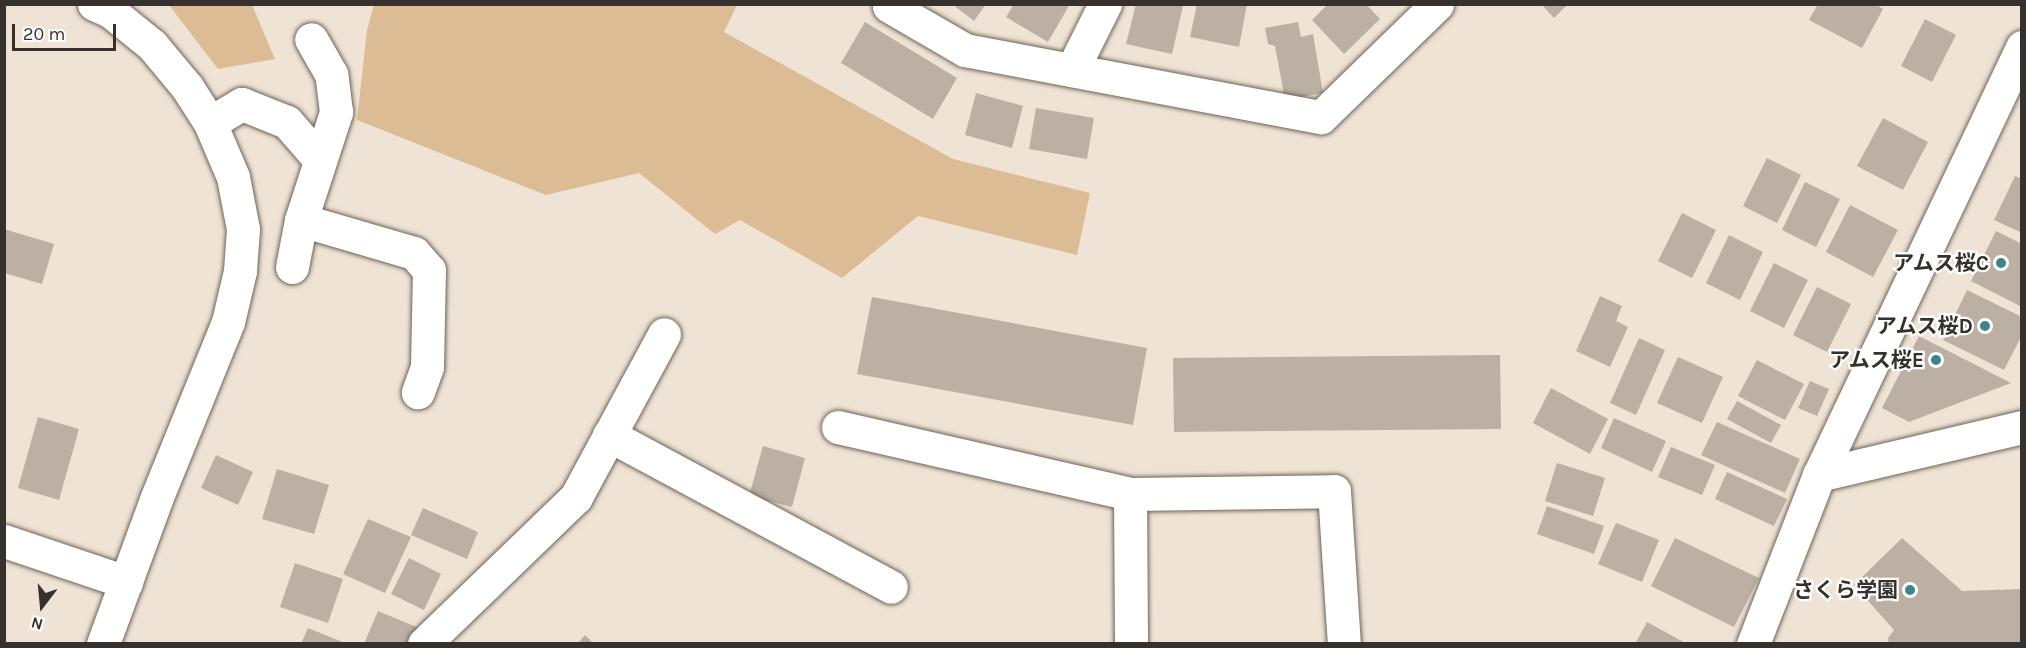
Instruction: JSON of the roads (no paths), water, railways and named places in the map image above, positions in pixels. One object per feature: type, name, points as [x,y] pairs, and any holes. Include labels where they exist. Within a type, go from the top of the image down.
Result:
[{"type":"street","points":[[94,4],[110,11],[152,45],[186,87],[210,123],[232,177],[243,229],[240,271],[228,322],[103,644]]},
{"type":"street","points":[[890,4],[889,6],[965,50],[1321,117],[1431,7]]},
{"type":"street","points":[[1072,70],[1105,4]]},
{"type":"street","points":[[292,267],[301,220],[336,112],[331,74],[311,39]]},
{"type":"street","points":[[1753,644],[1819,475],[2022,47]]},
{"type":"street","points":[[210,123],[242,105],[287,122],[319,159]]},
{"type":"street","points":[[301,220],[414,253],[429,270],[427,367],[418,392]]},
{"type":"street","points":[[424,644],[576,497],[664,334]]},
{"type":"street","points":[[838,427],[1130,494],[1334,491],[1344,644]]},
{"type":"street","points":[[1819,475],[2003,434],[2022,427]]},
{"type":"street","points":[[609,435],[891,587]]},
{"type":"street","points":[[1130,494],[1131,644]]},
{"type":"street","points":[[4,541],[126,582]]},
{"type":"place","name":"アムス桜C","points":[[2001,263]]},
{"type":"place","name":"アムス桜D","points":[[1985,326]]},
{"type":"place","name":"アムス桜E","points":[[1936,360]]},
{"type":"place","name":"さくら学園","points":[[1910,590]]}]
